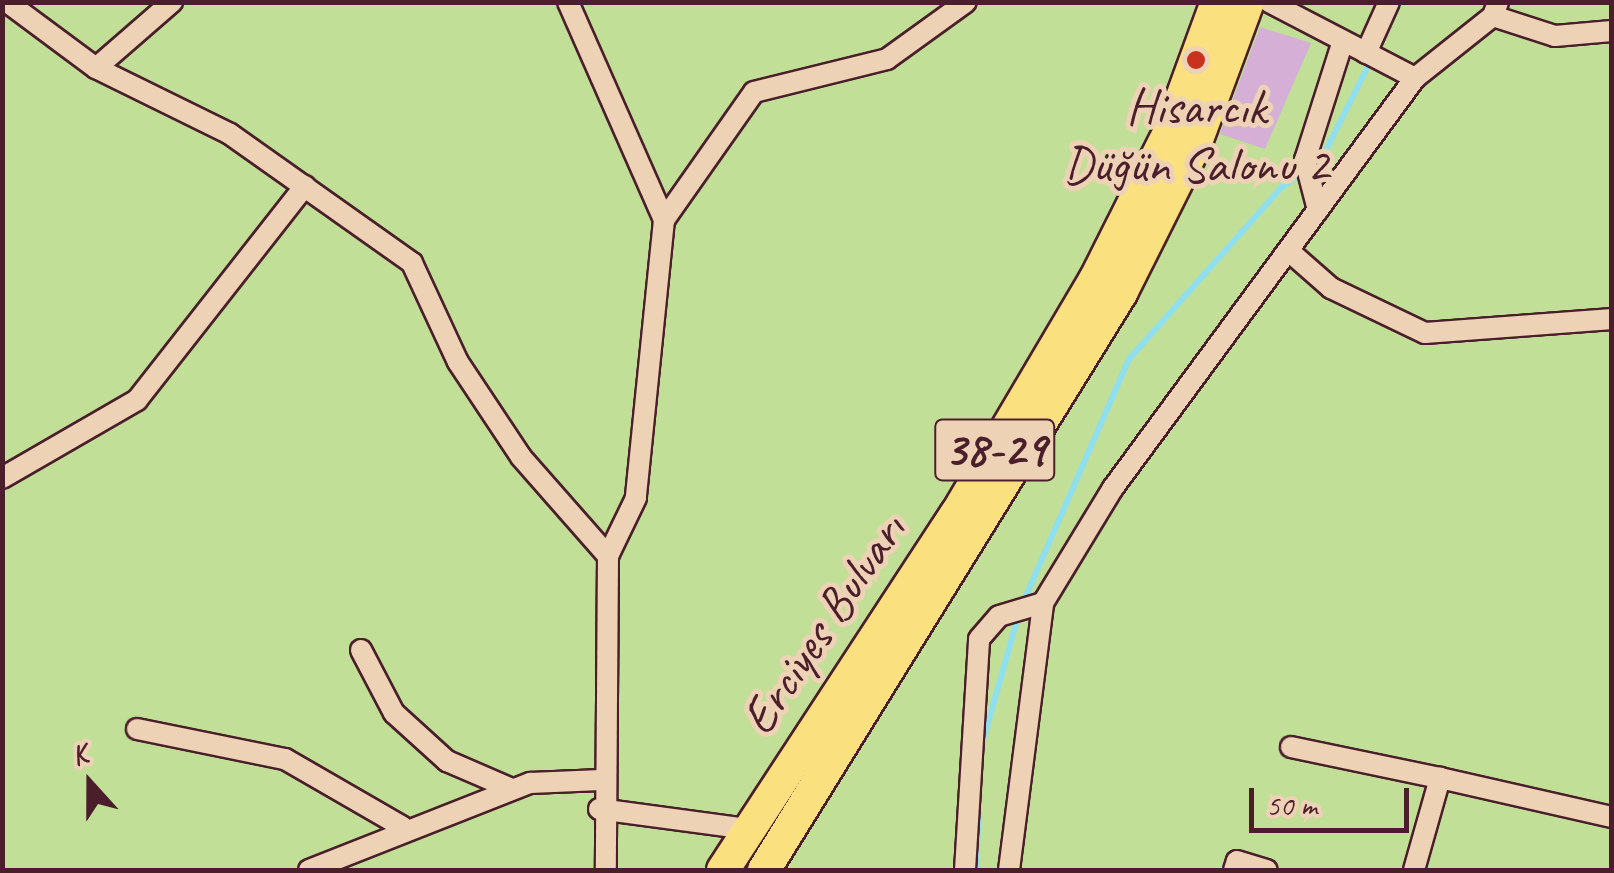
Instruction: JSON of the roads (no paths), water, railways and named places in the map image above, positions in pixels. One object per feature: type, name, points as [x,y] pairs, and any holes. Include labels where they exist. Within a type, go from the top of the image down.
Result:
[{"type":"highway","name":"Erciyes Bulvarı","points":[[723,870],[957,513],[1086,295],[1169,133],[1217,2]]},
{"type":"highway","name":"Erciyes Bulvarı","points":[[764,870],[1121,293],[1195,145],[1248,2]]},
{"type":"street","points":[[7,2],[96,68],[230,134],[412,263],[458,362],[520,458],[608,556]]},
{"type":"street","points":[[96,68],[172,2]]},
{"type":"street","points":[[568,2],[664,220]]},
{"type":"street","points":[[606,870],[600,809],[608,556],[636,498],[664,220],[754,92],[887,59],[966,2]]},
{"type":"street","points":[[1270,2],[1341,47],[1370,54],[1406,72]]},
{"type":"street","points":[[1370,54],[1390,2]]},
{"type":"street","points":[[964,870],[974,653],[987,626],[1029,606],[1290,252],[1406,72],[1496,9],[1556,36],[1612,31]]},
{"type":"street","points":[[1318,210],[1304,170],[1341,47]]},
{"type":"street","points":[[2,478],[137,400],[305,186]]},
{"type":"street","points":[[1290,252],[1331,288],[1425,332],[1612,319]]},
{"type":"street","points":[[1009,870],[1029,606]]},
{"type":"street","points":[[362,650],[394,713],[447,761],[512,789]]},
{"type":"street","points":[[137,729],[284,759],[403,827]]},
{"type":"street","points":[[1291,747],[1612,818]]},
{"type":"street","points":[[1414,870],[1440,778]]},
{"type":"street","points":[[309,870],[403,827],[512,789],[601,780]]},
{"type":"street","points":[[600,809],[747,829]]},
{"type":"street","points":[[1234,870],[1237,861],[1267,870]]},
{"type":"waterway","points":[[1022,605],[1129,359],[1281,188],[1322,158],[1400,2]]},
{"type":"waterway","points":[[982,744],[1018,617]]},
{"type":"waterway","points":[[976,870],[979,802]]},
{"type":"place","name":"Hisarcık Düğün Salonu 2","points":[[1196,60]]}]
